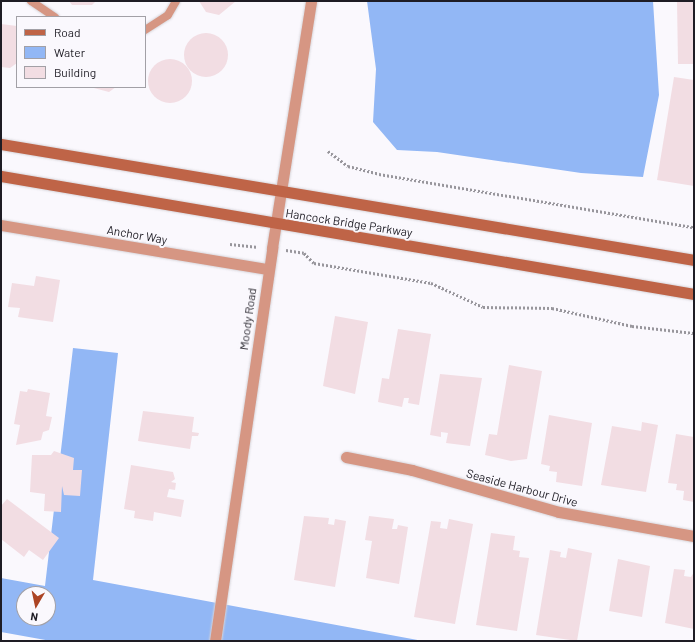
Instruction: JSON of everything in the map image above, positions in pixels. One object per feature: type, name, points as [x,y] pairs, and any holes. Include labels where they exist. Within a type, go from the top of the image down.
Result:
[{"type":"main road","name":"Hancock Bridge Parkway","points":[[1,144],[694,260]]},
{"type":"main road","name":"Hancock Bridge Parkway","points":[[1,176],[275,225],[694,294]]},
{"type":"street","name":"Moody Road","points":[[215,641],[268,269],[311,1]]},
{"type":"street","name":"Anchor Way","points":[[1,225],[268,269]]},
{"type":"street","name":"Seaside Harbour Drive","points":[[346,457],[412,470],[560,512],[694,536]]},
{"type":"lane","points":[[31,1],[54,16]]},
{"type":"lane","points":[[146,29],[168,15],[176,1]]},
{"type":"path","points":[[328,151],[348,166],[379,174],[694,227]]},
{"type":"path","points":[[230,244],[304,253],[314,263],[431,283],[483,307],[552,308],[632,326],[694,333]]},
{"type":"water","points":[[367,1],[653,1],[659,95],[643,177],[581,173],[437,152],[397,150],[373,122],[376,69]]},
{"type":"water","points":[[73,348],[118,353],[93,580],[423,641],[51,641],[1,632],[1,578],[45,586]]},
{"type":"building","points":[[69,1],[96,1],[92,5],[72,5]]},
{"type":"building","points":[[199,1],[236,1],[219,15],[206,12]]},
{"type":"building","points":[[677,1],[694,1],[694,64],[678,64]]},
{"type":"building","points":[[1,24],[16,26],[16,64],[10,68],[1,67]]},
{"type":"building","points":[[202,33],[210,33],[222,39],[228,51],[228,59],[222,71],[210,77],[202,77],[190,71],[184,59],[184,51],[190,39]]},
{"type":"building","points":[[170,59],[182,63],[188,69],[192,81],[188,93],[182,99],[170,103],[158,99],[152,93],[148,81],[152,69],[158,63]]},
{"type":"building","points":[[674,77],[694,80],[694,186],[657,180]]},
{"type":"building","points":[[94,88],[115,88],[109,92]]},
{"type":"building","points":[[36,276],[60,280],[53,322],[18,317],[20,308],[8,307],[12,283],[34,286]]},
{"type":"building","points":[[335,316],[368,322],[355,394],[323,386]]},
{"type":"building","points":[[398,329],[431,334],[419,405],[408,403],[409,398],[404,398],[402,407],[378,402],[382,378],[389,379]]},
{"type":"building","points":[[509,365],[542,371],[527,459],[511,461],[485,455],[489,434],[497,435]]},
{"type":"building","points":[[440,374],[482,378],[470,446],[446,443],[448,433],[441,432],[441,437],[430,435]]},
{"type":"building","points":[[28,389],[50,393],[46,416],[52,417],[49,430],[43,432],[41,440],[16,445],[20,425],[14,424],[20,391],[27,392]]},
{"type":"building","points":[[143,411],[194,417],[192,432],[199,433],[198,436],[192,436],[190,449],[138,441]]},
{"type":"building","points":[[549,415],[592,423],[582,486],[556,482],[557,472],[549,471],[550,466],[541,464]]},
{"type":"building","points":[[642,422],[658,425],[646,492],[601,485],[612,426],[641,431]]},
{"type":"building","points":[[676,434],[694,437],[694,502],[683,500],[684,491],[676,490],[677,484],[668,483]]},
{"type":"building","points":[[54,451],[74,458],[73,470],[82,470],[80,496],[64,495],[62,486],[61,512],[44,511],[45,494],[30,492],[32,455],[51,455]]},
{"type":"building","points":[[131,465],[173,472],[175,479],[171,482],[176,483],[175,490],[169,489],[167,497],[184,500],[181,517],[154,512],[153,521],[134,518],[135,511],[124,509]]},
{"type":"building","points":[[7,499],[59,538],[43,560],[29,550],[24,557],[1,539],[1,506]]},
{"type":"building","points":[[304,516],[329,518],[328,524],[334,525],[335,519],[346,521],[335,587],[294,580]]},
{"type":"building","points":[[369,516],[394,519],[392,529],[397,529],[398,525],[408,527],[399,584],[366,578],[372,541],[365,540]]},
{"type":"building","points":[[449,519],[473,524],[455,624],[414,617],[431,521],[441,522],[440,528],[447,529]]},
{"type":"building","points":[[491,533],[515,536],[513,550],[520,551],[519,557],[529,558],[517,631],[476,625]]},
{"type":"building","points":[[568,548],[592,553],[577,641],[536,635],[550,550],[561,552],[560,557],[566,558]]},
{"type":"building","points":[[618,559],[650,566],[642,617],[609,611]]},
{"type":"building","points":[[674,569],[685,570],[684,576],[691,577],[694,572],[694,629],[665,623]]}]
